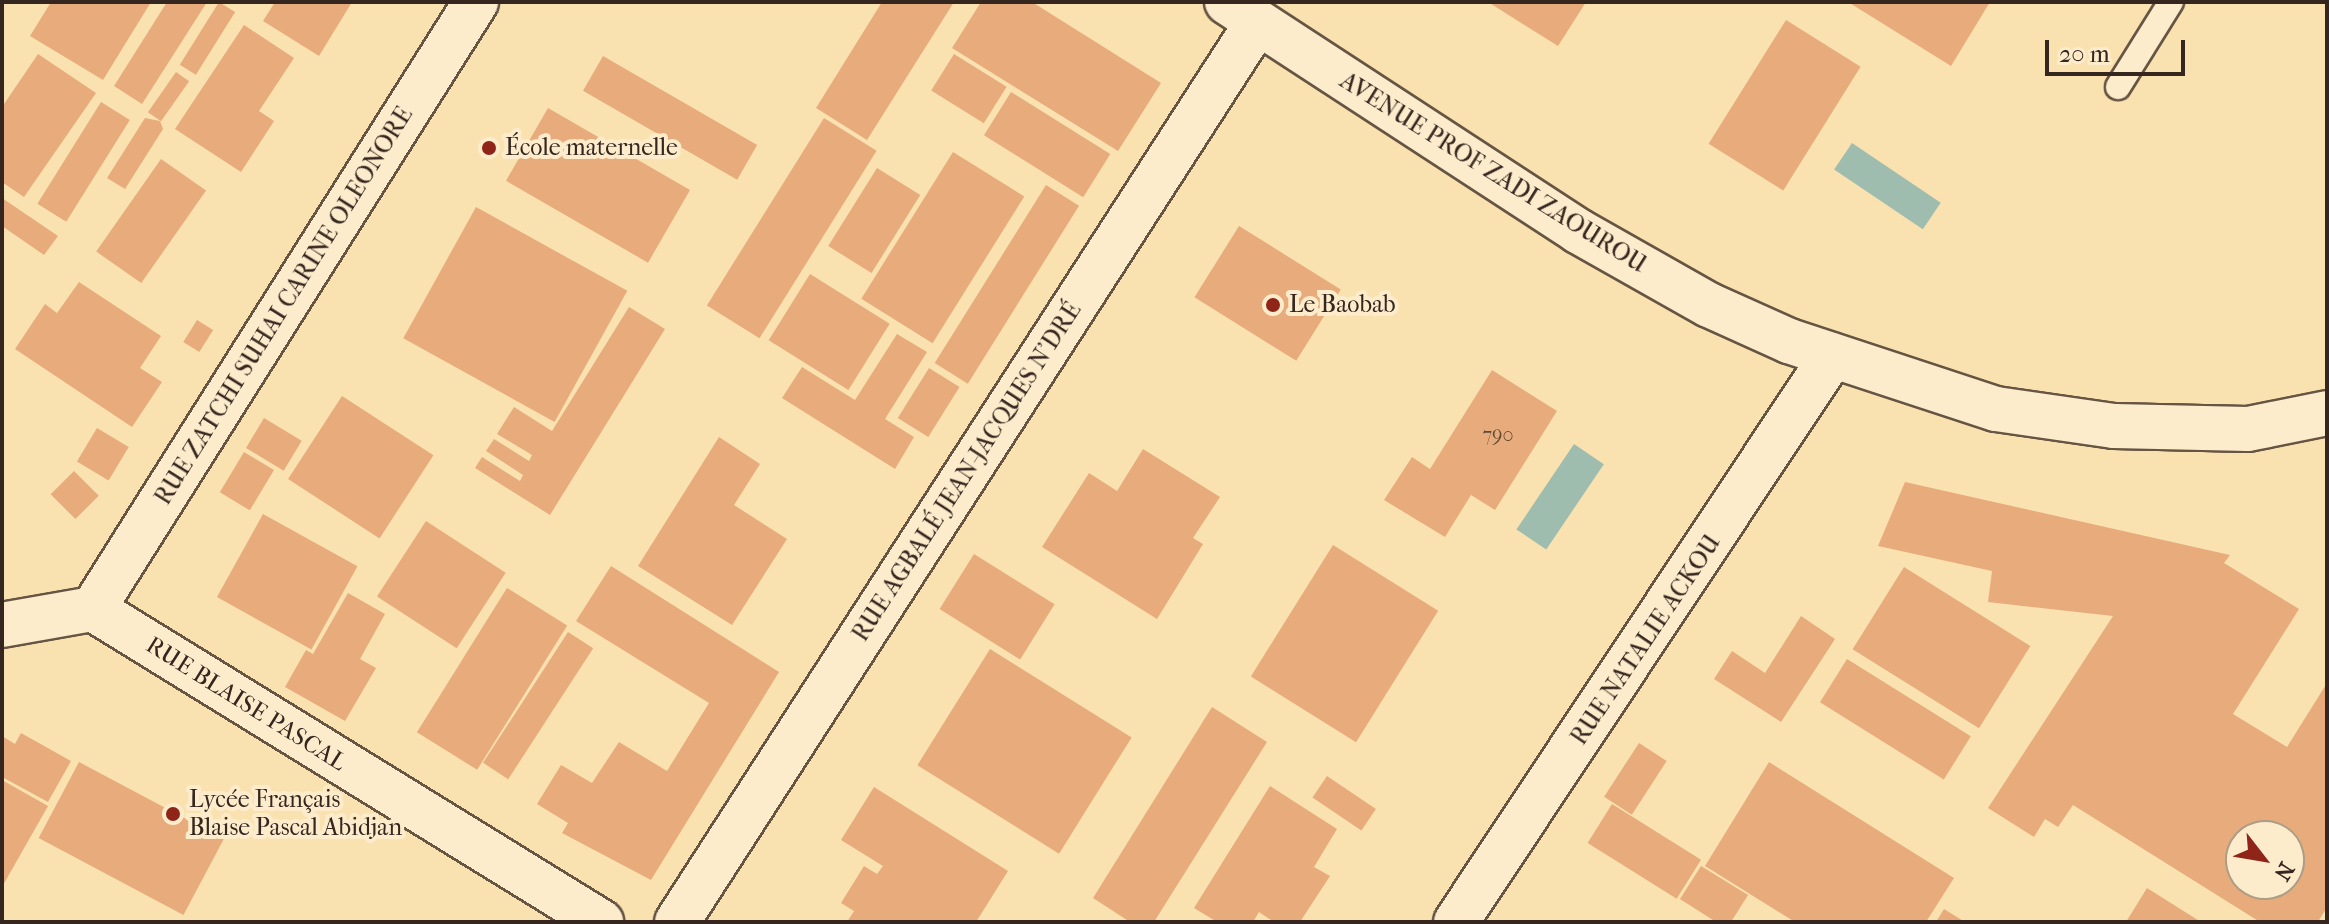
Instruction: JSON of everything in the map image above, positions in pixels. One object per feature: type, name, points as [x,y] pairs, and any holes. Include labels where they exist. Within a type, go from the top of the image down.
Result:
[{"type":"street","name":"RUE ZATCHI SUHAI CARINE OLEONORE","points":[[93,609],[476,2]]},
{"type":"street","name":"AVENUE PROF ZADI ZAOUROU","points":[[1242,12],[1578,231],[1709,305],[1832,356],[1996,409],[2114,426],[2248,429],[2327,413]]},
{"type":"street","name":"RUE AGBALÉ JEAN-JACQUES N'DRÉ","points":[[677,922],[1242,12]]},
{"type":"street","name":"RUE NATALIE ACKOU","points":[[1456,922],[1832,356]]},
{"type":"street","points":[[2,625],[93,609]]},
{"type":"street","name":"RUE BLAISE PASCAL","points":[[93,609],[601,922]]},
{"type":"lane","points":[[2118,87],[2171,2]]},
{"type":"shaded area","points":[[1852,143],[1941,203],[1923,229],[1834,170]]},
{"type":"shaded area","points":[[1574,444],[1604,464],[1546,550],[1516,529]]},
{"type":"building","points":[[51,2],[151,2],[103,80],[30,36]]},
{"type":"building","points":[[167,2],[207,2],[142,104],[114,86]]},
{"type":"building","points":[[219,2],[235,12],[196,75],[180,65]]},
{"type":"building","points":[[275,2],[352,2],[319,56],[263,21]]},
{"type":"building","points":[[882,2],[954,2],[867,140],[816,108]]},
{"type":"building","points":[[981,2],[1032,2],[1161,83],[1118,151],[952,48]]},
{"type":"building","points":[[1488,2],[1586,2],[1558,46]]},
{"type":"building","points":[[1848,2],[1990,2],[1951,66]]},
{"type":"building","points":[[1786,20],[1861,67],[1783,190],[1709,144]]},
{"type":"building","points":[[244,25],[294,58],[259,111],[274,121],[241,172],[175,129]]},
{"type":"building","points":[[38,54],[96,93],[24,197],[2,182],[2,107]]},
{"type":"building","points":[[954,54],[1007,87],[984,123],[931,90]]},
{"type":"building","points":[[603,56],[757,145],[737,180],[583,91]]},
{"type":"building","points":[[176,72],[189,81],[161,121],[148,112]]},
{"type":"building","points":[[1011,92],[1110,154],[1083,197],[984,135]]},
{"type":"building","points":[[101,102],[130,120],[66,222],[37,204]]},
{"type":"building","points":[[548,108],[690,190],[648,263],[506,181]]},
{"type":"building","points":[[145,118],[160,121],[163,129],[125,189],[107,178]]},
{"type":"building","points":[[824,118],[877,151],[759,338],[707,305]]},
{"type":"building","points":[[953,152],[1024,197],[933,343],[861,299]]},
{"type":"building","points":[[161,159],[206,191],[141,283],[96,252]]},
{"type":"building","points":[[877,168],[920,195],[871,273],[828,246]]},
{"type":"building","points":[[1046,185],[1079,206],[968,384],[935,363]]},
{"type":"building","points":[[2,198],[58,236],[44,255],[2,226]]},
{"type":"building","points":[[476,207],[627,291],[555,422],[403,338]]},
{"type":"building","points":[[1239,226],[1341,290],[1296,361],[1194,297]]},
{"type":"building","points":[[810,274],[890,324],[848,390],[769,340]]},
{"type":"building","points":[[79,282],[161,336],[140,368],[162,382],[132,427],[15,349],[45,304],[57,313]]},
{"type":"building","points":[[629,307],[665,329],[550,515],[475,468],[482,457],[520,481],[523,475],[486,451],[494,439],[529,461],[532,455],[497,434],[514,407],[552,431]]},
{"type":"building","points":[[197,320],[213,330],[199,352],[183,342]]},
{"type":"building","points":[[897,334],[927,352],[885,419],[914,437],[895,469],[782,398],[802,367],[855,400]]},
{"type":"building","points":[[929,368],[960,387],[928,437],[898,418]]},
{"type":"building","points":[[1492,370],[1557,411],[1495,510],[1471,495],[1445,537],[1384,500],[1412,457],[1430,469]]},
{"type":"building","points":[[342,396],[433,455],[379,538],[288,479]]},
{"type":"building","points":[[264,418],[302,441],[284,471],[246,448]]},
{"type":"building","points":[[97,428],[129,447],[109,480],[77,461]]},
{"type":"building","points":[[719,437],[760,464],[734,505],[787,539],[732,625],[638,566]]},
{"type":"building","points":[[1143,449],[1220,497],[1193,538],[1203,544],[1157,619],[1042,547],[1089,473],[1117,491]]},
{"type":"building","points":[[244,452],[274,470],[250,510],[220,492]]},
{"type":"building","points":[[74,471],[99,496],[75,519],[51,494]]},
{"type":"building","points":[[1905,482],[2230,555],[2224,563],[2299,609],[2233,714],[2287,747],[2327,683],[2327,907],[2318,922],[2260,922],[2073,805],[2058,827],[2045,819],[2034,837],[1988,808],[2113,616],[1988,602],[1992,571],[1878,546]]},
{"type":"building","points":[[263,514],[357,566],[311,649],[217,597]]},
{"type":"building","points":[[426,521],[506,573],[457,648],[377,596]]},
{"type":"building","points":[[1333,545],[1438,611],[1356,742],[1251,676]]},
{"type":"building","points":[[974,554],[1055,604],[1020,659],[940,609]]},
{"type":"building","points":[[611,566],[779,672],[651,880],[562,833],[568,823],[537,804],[561,765],[592,783],[619,742],[667,771],[709,703],[576,621]]},
{"type":"building","points":[[1904,567],[2030,646],[1979,728],[1853,649]]},
{"type":"building","points":[[507,588],[567,626],[477,770],[417,732]]},
{"type":"building","points":[[348,593],[385,614],[360,659],[376,668],[345,721],[285,687],[306,650],[313,654]]},
{"type":"building","points":[[1801,616],[1835,639],[1781,722],[1714,679],[1732,651],[1765,673]]},
{"type":"building","points":[[568,632],[593,648],[508,779],[483,763]]},
{"type":"building","points":[[990,649],[1132,737],[1059,854],[917,765]]},
{"type":"building","points":[[1847,659],[1971,736],[1944,780],[1820,702]]},
{"type":"building","points":[[1212,707],[1267,742],[1154,922],[1130,922],[1093,898]]},
{"type":"building","points":[[21,733],[71,761],[48,802],[2,777],[2,736],[15,744]]},
{"type":"building","points":[[1639,743],[1667,761],[1632,815],[1604,797]]},
{"type":"building","points":[[79,762],[224,839],[183,915],[39,838]]},
{"type":"building","points":[[1769,762],[1954,878],[1926,922],[1795,922],[1705,866]]},
{"type":"building","points":[[1327,776],[1376,809],[1361,831],[1312,798]]},
{"type":"building","points":[[2,780],[48,806],[2,887]]},
{"type":"building","points":[[1270,786],[1337,829],[1314,867],[1330,876],[1300,922],[1274,922],[1259,912],[1253,922],[1217,922],[1194,908]]},
{"type":"building","points":[[874,787],[1008,871],[976,922],[847,922],[854,911],[841,903],[864,866],[877,874],[883,866],[841,840]]},
{"type":"building","points":[[1612,804],[1701,860],[1677,899],[1588,843]]},
{"type":"building","points":[[1701,866],[1748,895],[1731,922],[1716,922],[1680,899]]},
{"type":"building","points":[[2147,888],[2201,922],[2126,922]]},
{"type":"building","points":[[1944,909],[1965,922],[1936,922]]},
{"type":"place","name":"École maternelle","points":[[489,148]]},
{"type":"place","name":"Le Baobab","points":[[1273,305]]},
{"type":"place","name":"Lycée Français Blaise Pascal Abidjan","points":[[173,814]]}]
